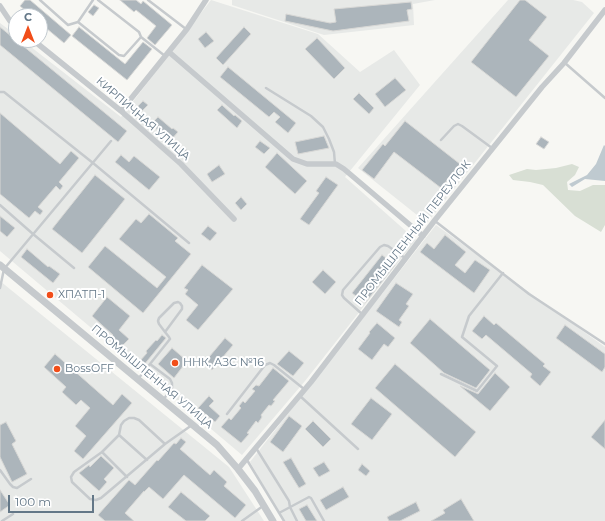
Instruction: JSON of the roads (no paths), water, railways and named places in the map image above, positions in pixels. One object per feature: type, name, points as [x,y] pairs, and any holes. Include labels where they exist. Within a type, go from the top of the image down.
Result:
[{"type":"street","points":[[121,111],[187,29],[206,0]]},
{"type":"street","points":[[0,6],[8,18]]},
{"type":"street","name":"ПРОМЫШЛЕННЫЙ ПЕРЕУЛОК","points":[[238,469],[304,390],[422,236],[542,87],[564,63],[605,10]]},
{"type":"street","name":"КИРПИЧНАЯ УЛИЦА","points":[[43,48],[121,111],[180,164],[234,219]]},
{"type":"street","points":[[167,54],[293,159],[307,164],[336,164],[344,169],[422,236]]},
{"type":"street","name":"ПРОМЫШЛЕННАЯ УЛИЦА","points":[[2,267],[217,445],[255,491],[273,521]]},
{"type":"lane","points":[[40,0],[68,25],[78,22],[93,0]]},
{"type":"lane","points":[[98,0],[139,32],[141,37],[167,54]]},
{"type":"lane","points":[[148,0],[187,29]]},
{"type":"lane","points":[[78,22],[119,55],[124,56],[141,37]]},
{"type":"lane","points":[[564,63],[605,98]]},
{"type":"lane","points":[[266,88],[311,116],[323,127],[334,152],[336,164]]},
{"type":"lane","points":[[0,92],[4,92],[93,162],[190,243]]},
{"type":"lane","points":[[441,140],[454,126],[458,124],[492,148]]},
{"type":"lane","points":[[0,288],[2,267],[33,234],[111,141]]},
{"type":"lane","points":[[0,205],[74,268]]},
{"type":"lane","points":[[435,220],[529,294],[605,344]]},
{"type":"lane","points":[[362,315],[344,298],[342,295],[343,290],[380,247],[384,245],[388,246],[406,258]]},
{"type":"lane","points":[[441,374],[477,391],[497,366],[462,337],[469,316],[503,273]]},
{"type":"lane","points":[[138,380],[170,340],[158,321],[159,318],[174,303],[178,302],[182,306],[182,309],[165,332]]},
{"type":"lane","points":[[227,414],[265,365],[270,363],[304,390]]},
{"type":"lane","points":[[150,364],[170,379],[172,383],[172,388],[162,400]]},
{"type":"lane","points":[[300,395],[358,449]]},
{"type":"lane","points":[[165,444],[139,420],[129,418],[124,420],[121,425],[119,435],[102,452],[74,472],[71,477],[72,482],[90,499],[96,500],[101,498],[165,444],[192,425]]},
{"type":"lane","points":[[119,435],[147,460]]},
{"type":"lane","points":[[256,448],[289,501],[290,507],[297,521]]},
{"type":"lane","points":[[102,452],[127,477]]},
{"type":"lane","points":[[246,459],[284,521]]},
{"type":"lane","points":[[0,470],[13,487],[17,488],[31,479]]},
{"type":"lane","points":[[279,513],[309,497],[324,521]]},
{"type":"lane","points":[[242,521],[264,506]]},
{"type":"lane","points":[[2,521],[13,514]]},
{"type":"place","name":"ХПАТП-1","points":[[50,295]]},
{"type":"place","name":"ННК, АЗС №16","points":[[175,363]]},
{"type":"place","name":"BossOFF","points":[[57,369]]}]
